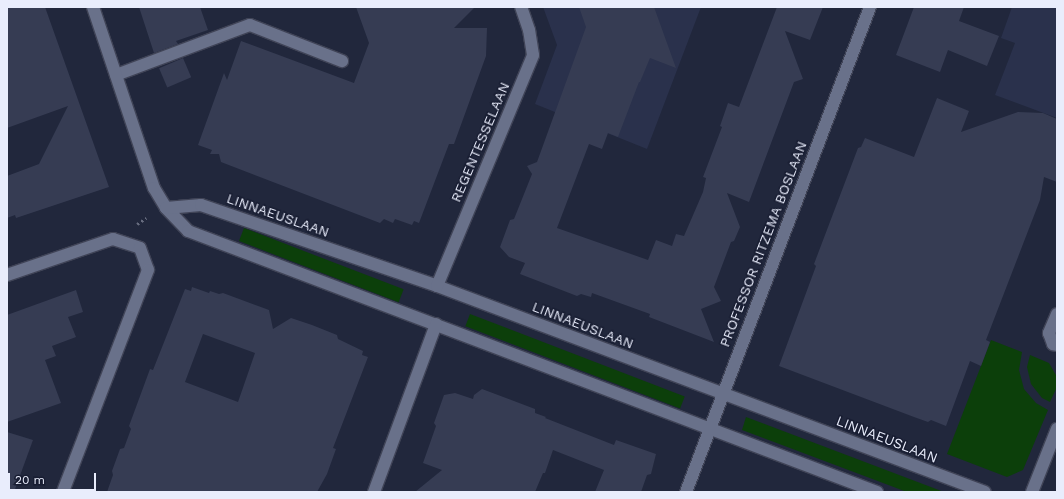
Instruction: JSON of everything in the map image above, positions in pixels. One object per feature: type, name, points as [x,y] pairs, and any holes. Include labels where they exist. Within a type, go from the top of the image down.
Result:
[{"type":"street","points":[[93,7],[154,188],[166,208],[188,231],[877,492]]},
{"type":"street","name":"REGENTESSELAAN","points":[[437,286],[533,54],[529,30],[521,7]]},
{"type":"street","name":"PROFESSOR RITZEMA BOSLAAN","points":[[686,492],[722,393],[870,7]]},
{"type":"street","points":[[116,75],[250,25],[342,61]]},
{"type":"street","name":"LINNAEUSLAAN","points":[[166,208],[201,204],[437,286],[985,492]]},
{"type":"street","points":[[7,275],[113,239],[140,248],[148,270],[63,492]]},
{"type":"street","points":[[1057,314],[1049,333],[1053,344],[1057,345]]},
{"type":"street","points":[[374,492],[436,324]]},
{"type":"street","points":[[1032,492],[1057,429]]},
{"type":"path","points":[[113,239],[149,216],[166,208]]},
{"type":"shaded area","points":[[543,7],[701,7],[647,149],[535,104],[557,45]]},
{"type":"shaded area","points":[[1012,7],[1057,7],[1057,118],[995,95],[1015,43],[1001,38]]},
{"type":"green space","points":[[244,228],[404,289],[399,302],[239,241]]},
{"type":"green space","points":[[470,314],[685,396],[680,409],[465,326]]},
{"type":"green space","points":[[991,340],[1022,352],[1019,370],[1024,389],[1036,403],[1048,410],[1023,470],[1007,477],[947,454]]},
{"type":"green space","points":[[1030,355],[1049,363],[1057,377],[1057,387],[1050,402],[1042,398],[1031,384],[1027,367]]},
{"type":"green space","points":[[746,417],[944,492],[907,492],[742,430]]},
{"type":"building","points":[[7,7],[45,7],[109,187],[16,218],[15,215],[7,218],[7,176],[39,164],[68,106],[7,128]]},
{"type":"building","points":[[139,7],[200,7],[208,30],[176,41],[178,44],[154,53]]},
{"type":"building","points":[[356,7],[475,7],[454,28],[487,28],[486,56],[454,144],[449,144],[419,223],[414,221],[412,225],[395,219],[393,223],[384,219],[380,223],[221,162],[219,154],[210,154],[212,150],[198,145],[224,73],[227,80],[241,41],[354,83],[369,43]]},
{"type":"building","points":[[579,7],[654,7],[676,68],[650,58],[618,137],[608,133],[602,149],[589,144],[557,228],[648,260],[656,240],[672,246],[676,234],[684,236],[703,192],[706,178],[703,177],[722,127],[720,126],[728,103],[739,107],[777,7],[823,7],[810,40],[785,31],[803,79],[794,82],[749,202],[727,193],[740,227],[734,241],[731,242],[714,287],[721,301],[701,309],[714,342],[649,317],[650,314],[592,293],[591,297],[581,294],[577,296],[520,274],[525,263],[509,257],[500,247],[510,220],[514,219],[532,174],[527,166],[537,162],[586,27]]},
{"type":"building","points":[[914,7],[964,7],[959,21],[999,36],[987,66],[948,50],[940,72],[896,55]]},
{"type":"building","points":[[183,58],[191,77],[167,87],[159,68]]},
{"type":"building","points":[[937,98],[969,111],[961,132],[1018,112],[1043,113],[1057,119],[1057,182],[1044,177],[1040,200],[986,340],[990,342],[981,366],[970,361],[946,426],[931,420],[928,422],[914,417],[779,366],[816,266],[814,264],[858,148],[861,147],[865,138],[914,157]]},
{"type":"building","points":[[192,287],[209,293],[210,291],[219,294],[223,293],[269,310],[273,329],[291,318],[312,325],[337,335],[338,339],[363,351],[362,355],[368,357],[333,448],[336,449],[327,474],[317,492],[107,492],[113,475],[112,471],[120,449],[124,448],[131,429],[129,426],[150,369],[153,370],[185,289],[191,291]],"holes":[[[203,334],[255,353],[238,402],[185,382]]]},
{"type":"building","points":[[76,290],[83,312],[68,317],[76,337],[52,346],[56,356],[45,360],[61,403],[7,422],[7,315]]},
{"type":"building","points":[[482,389],[535,409],[535,413],[546,417],[545,418],[614,445],[616,440],[656,454],[651,474],[647,475],[641,492],[595,492],[604,470],[553,450],[545,473],[543,473],[535,492],[415,492],[442,470],[423,463],[436,426],[434,423],[444,395],[455,393],[473,399],[474,395]]},
{"type":"building","points":[[7,432],[33,440],[14,492],[7,492]]}]
